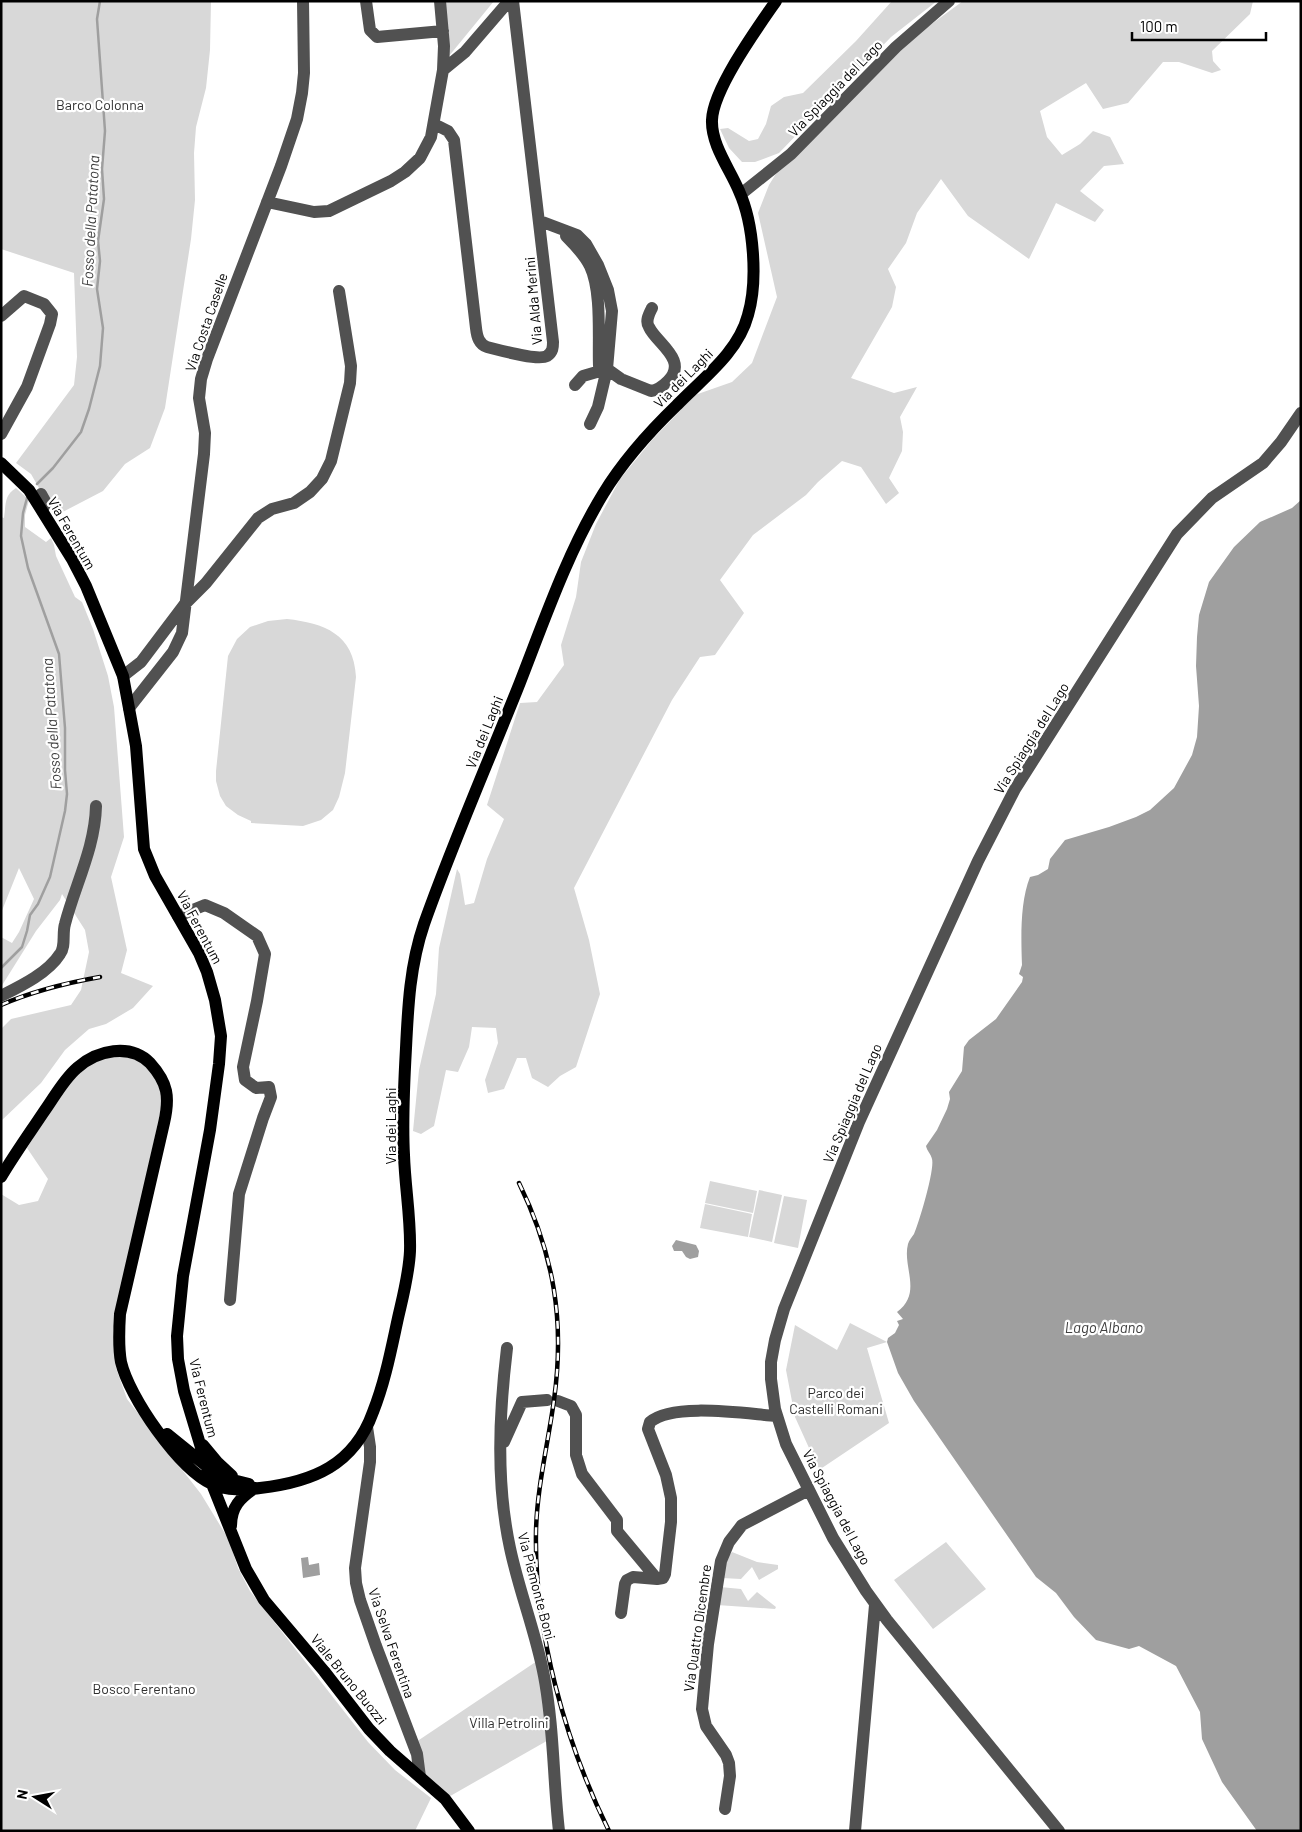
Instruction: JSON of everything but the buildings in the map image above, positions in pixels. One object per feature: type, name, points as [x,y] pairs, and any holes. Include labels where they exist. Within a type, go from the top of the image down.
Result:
[{"type":"main road","name":"Via dei Laghi","points":[[1,1177],[60,1088],[74,1071],[86,1061],[106,1052],[130,1052],[145,1060],[162,1078],[167,1092],[166,1115],[125,1290],[119,1326],[120,1355],[123,1369],[133,1391],[149,1417],[187,1467],[212,1484],[232,1489],[259,1488],[295,1483],[320,1473],[336,1463],[353,1448],[367,1427],[377,1401],[388,1362],[409,1258],[410,1224],[404,1158],[403,1113],[410,990],[420,936],[550,607],[592,513],[612,480],[635,450],[663,418],[723,360],[744,329],[751,302],[753,270],[750,234],[741,194],[716,143],[712,128],[712,112],[729,75],[776,1]]},
{"type":"main road","name":"Via Ferentum","points":[[1,463],[26,486],[72,559],[123,676],[136,746],[144,849],[155,876],[199,954],[207,972],[215,1000],[220,1036],[219,1064],[212,1118],[184,1269],[178,1321],[179,1367],[184,1391],[212,1484],[231,1528]]},
{"type":"main road","name":"Via dei Laghi","points":[[149,1417],[207,1468],[225,1478],[259,1488]]},
{"type":"main road","points":[[174,1440],[187,1437],[192,1429],[193,1420]]},
{"type":"main road","points":[[199,1440],[218,1463],[241,1482]]},
{"type":"main road","points":[[187,1467],[231,1528]]},
{"type":"main road","points":[[231,1528],[232,1515],[236,1504],[259,1488]]},
{"type":"main road","name":"Viale Bruno Buozzi","points":[[231,1528],[252,1581],[268,1606],[324,1670],[369,1729],[390,1751],[445,1799],[469,1831]]},
{"type":"street","name":"Via Costa Caselle","points":[[129,708],[177,646],[182,633],[204,454],[205,433],[199,398],[202,374],[287,149],[300,103],[304,60],[303,1]]},
{"type":"street","points":[[366,1],[370,30],[377,37],[443,31]]},
{"type":"street","points":[[267,202],[316,212],[326,212],[394,179],[414,165],[427,148],[434,124],[443,70],[443,31],[440,1]]},
{"type":"street","name":"Via Alda Merini","points":[[443,70],[465,52],[511,1]]},
{"type":"street","name":"Via Alda Merini","points":[[434,124],[447,130],[453,138],[478,340],[484,346],[536,357],[546,356],[552,351],[553,342],[540,221],[511,1]]},
{"type":"street","name":"Via Spiaggia del Lago","points":[[741,194],[791,154],[902,42],[949,1]]},
{"type":"street","points":[[540,221],[577,235],[586,244],[598,265],[608,290],[613,316],[603,367],[598,407],[590,424]]},
{"type":"street","points":[[123,676],[141,662],[184,605],[206,583],[258,518],[272,509],[294,503],[310,492],[322,479],[331,462],[350,383],[351,366],[339,291]]},
{"type":"street","points":[[1,316],[24,296],[44,304],[52,314],[27,387],[1,434]]},
{"type":"street","points":[[603,367],[621,379],[648,391],[656,390],[671,377],[674,366],[671,354],[648,325],[652,308]]},
{"type":"street","points":[[575,385],[583,376],[603,367]]},
{"type":"street","name":"Via Spiaggia del Lago","points":[[1059,1831],[875,1605],[833,1538],[786,1444],[776,1416],[771,1362],[774,1340],[784,1309],[865,1108],[971,875],[1001,815],[1177,534],[1212,498],[1264,463],[1282,442],[1301,413]]},
{"type":"street","points":[[41,494],[46,503],[42,510]]},
{"type":"street","points":[[1,996],[39,974],[55,961],[63,950],[64,926],[85,868],[96,823],[96,806]]},
{"type":"street","points":[[178,916],[205,905],[224,913],[256,936],[265,954],[243,1067],[245,1080],[256,1088],[269,1086],[271,1097],[262,1118],[239,1194],[230,1300]]},
{"type":"street","name":"Via Piemonte Boni","points":[[507,1348],[502,1393],[500,1451],[502,1500],[508,1537],[518,1580],[535,1636],[549,1704],[559,1831]]},
{"type":"street","points":[[500,1451],[522,1402],[553,1400],[571,1406],[576,1415],[577,1462],[582,1474],[617,1520],[617,1531],[657,1579]]},
{"type":"street","points":[[621,1614],[625,1584],[628,1580],[633,1577],[657,1579],[663,1578],[665,1574],[672,1507],[666,1475],[648,1429],[650,1422],[657,1418],[694,1411],[776,1416]]},
{"type":"street","name":"Via Selva Ferentina","points":[[367,1427],[370,1462],[355,1568],[356,1583],[376,1646],[416,1754],[420,1777]]},
{"type":"street","name":"Via Quattro Dicembre","points":[[726,1809],[730,1776],[729,1763],[707,1727],[702,1712],[708,1644],[721,1561],[729,1542],[742,1525],[809,1490]]},
{"type":"street","points":[[855,1831],[875,1605]]},
{"type":"green space","name":"Barco Colonna","points":[[1,1],[211,1],[210,50],[206,88],[196,127],[194,153],[195,200],[191,239],[165,408],[150,448],[125,464],[103,491],[55,516],[31,474],[16,463],[74,385],[77,357],[74,273],[1,249]]},
{"type":"green space","points":[[443,1],[494,1],[449,56]]},
{"type":"green space","points":[[892,1],[937,1],[891,37],[779,153],[755,162],[742,162],[729,148],[720,129],[728,128],[749,141],[758,139],[766,124],[771,106],[784,97],[803,93],[856,41]]},
{"type":"green space","points":[[963,1],[1253,1],[1250,14],[1212,51],[1213,61],[1221,70],[1212,73],[1179,62],[1163,62],[1128,103],[1103,109],[1086,83],[1040,111],[1047,137],[1062,155],[1080,144],[1093,131],[1110,137],[1124,164],[1104,166],[1080,191],[1104,210],[1095,222],[1056,203],[1029,259],[968,216],[941,179],[917,213],[906,243],[888,269],[896,287],[892,307],[851,378],[894,393],[917,387],[900,417],[903,432],[902,451],[889,478],[899,493],[886,504],[861,467],[842,461],[806,495],[753,535],[720,580],[744,613],[715,655],[700,657],[672,700],[574,888],[589,940],[600,994],[576,1067],[560,1076],[548,1087],[532,1078],[526,1058],[517,1058],[504,1089],[488,1093],[485,1080],[498,1043],[496,1028],[472,1027],[469,1047],[458,1072],[446,1070],[434,1126],[421,1134],[413,1131],[419,1070],[436,994],[439,948],[457,869],[460,874],[465,905],[474,903],[487,859],[504,819],[487,805],[520,703],[537,702],[564,665],[561,645],[576,597],[581,562],[596,524],[620,479],[652,440],[695,395],[732,382],[752,363],[777,297],[758,213],[769,185],[782,164],[899,48]]},
{"type":"green space","points":[[16,488],[29,500],[25,515],[25,527],[46,542],[51,538],[56,556],[75,597],[82,602],[108,676],[114,707],[124,837],[111,877],[127,950],[121,973],[153,986],[133,1008],[106,1024],[89,1029],[65,1050],[41,1083],[1,1121],[1,1029],[11,1019],[71,1005],[81,990],[89,952],[85,930],[62,894],[60,900],[36,931],[1,987],[1,937],[12,943],[34,899],[19,868],[1,913],[1,517],[4,518],[7,497]]},
{"type":"green space","points":[[287,619],[313,624],[335,633],[350,650],[356,677],[345,773],[339,797],[333,810],[321,820],[303,826],[251,823],[251,821],[238,815],[226,806],[220,796],[216,781],[228,656],[237,639],[250,627],[268,621]]},
{"type":"green space","name":"Bosco Ferentano","points":[[101,1057],[124,1057],[141,1061],[153,1072],[164,1094],[113,1331],[116,1368],[127,1399],[201,1494],[229,1540],[238,1568],[250,1591],[368,1742],[395,1770],[431,1798],[415,1831],[1,1831],[1,1194],[19,1205],[38,1201],[48,1179],[27,1148],[67,1084],[82,1070]]},
{"type":"green space","points":[[710,1181],[757,1191],[753,1213],[705,1203]]},
{"type":"green space","points":[[759,1190],[782,1195],[772,1242],[749,1237]]},
{"type":"green space","points":[[784,1196],[807,1200],[798,1248],[774,1243]]},
{"type":"green space","points":[[705,1204],[752,1214],[748,1237],[700,1228]]},
{"type":"green space","name":"Parco dei Castelli Romani","points":[[850,1323],[887,1342],[867,1348],[889,1423],[819,1470],[795,1417],[786,1370],[795,1325],[837,1350]]},
{"type":"green space","points":[[946,1542],[986,1589],[933,1629],[894,1580]]},
{"type":"green space","points":[[732,1552],[757,1562],[778,1565],[778,1569],[759,1580],[752,1567],[741,1579],[722,1578],[726,1559]]},
{"type":"green space","points":[[720,1587],[741,1589],[748,1601],[757,1592],[776,1607],[775,1609],[717,1605]]},
{"type":"green space","name":"Villa Petrolini","points":[[540,1659],[552,1738],[445,1799],[420,1777],[413,1744]]},
{"type":"water","name":"Lago Albano","points":[[1301,500],[1301,1831],[1257,1831],[1222,1782],[1202,1739],[1200,1712],[1176,1666],[1139,1646],[1129,1649],[1096,1640],[1074,1617],[1056,1593],[1036,1577],[914,1401],[898,1373],[887,1342],[899,1325],[897,1321],[903,1319],[897,1312],[905,1305],[909,1297],[908,1244],[919,1219],[929,1184],[932,1165],[926,1146],[937,1130],[947,1109],[950,1099],[949,1092],[962,1071],[964,1047],[969,1040],[996,1019],[1022,982],[1023,977],[1019,974],[1022,965],[1022,920],[1024,898],[1030,877],[1048,869],[1050,859],[1065,840],[1136,817],[1150,810],[1174,788],[1192,755],[1197,737],[1199,706],[1196,666],[1197,637],[1199,615],[1209,582],[1234,547],[1260,522],[1292,508]]},
{"type":"water","points":[[676,1240],[696,1245],[699,1251],[698,1257],[690,1259],[682,1251],[674,1251],[672,1246]]},
{"type":"water","points":[[308,1557],[309,1565],[319,1563],[320,1575],[303,1578],[301,1558]]},
{"type":"waterway","name":"Fosso della Patatona","points":[[37,484],[53,468],[81,432],[100,366],[103,328],[97,289],[100,261],[98,241],[104,199],[102,169],[105,131],[97,19],[100,1]]},
{"type":"waterway","name":"Fosso della Patatona","points":[[1,968],[22,947],[30,915],[38,904],[50,877],[67,794],[65,728],[59,654],[28,568],[21,536],[23,513],[27,498]]},
{"type":"railway","points":[[1,1005],[50,988],[100,977]]},
{"type":"railway","points":[[519,1183],[541,1236],[554,1289],[557,1316],[557,1371],[536,1531],[540,1608],[555,1685],[566,1723],[593,1797],[609,1831]]}]
